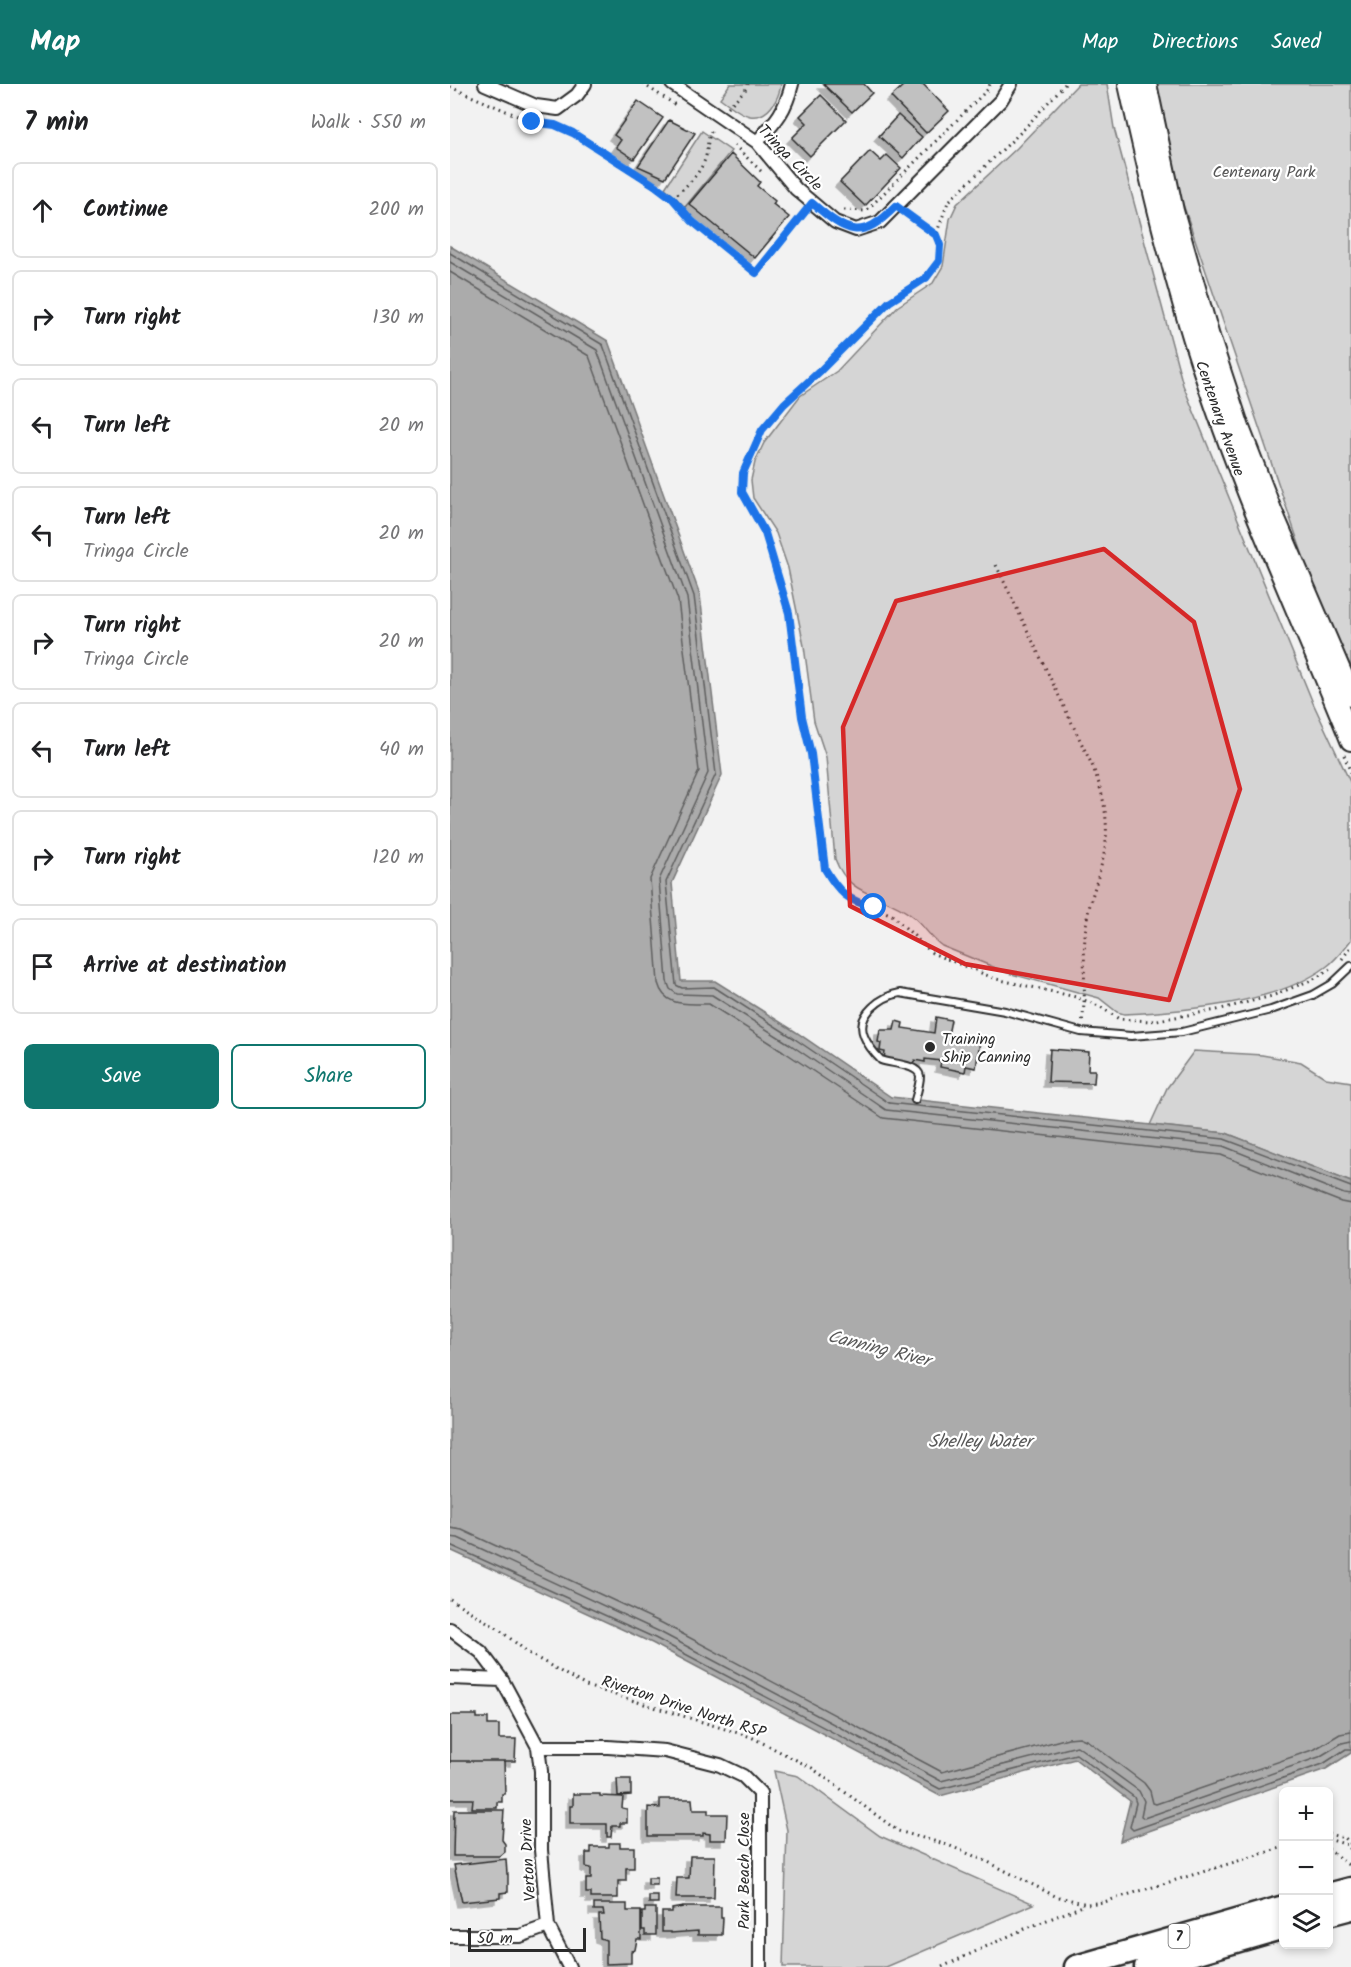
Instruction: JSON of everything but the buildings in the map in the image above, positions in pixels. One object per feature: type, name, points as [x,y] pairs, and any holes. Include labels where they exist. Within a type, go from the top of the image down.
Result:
[{"type":"highway","points":[[1335,1905],[1351,1889]]},
{"type":"highway","name":"7","points":[[1076,1967],[1279,1908]]},
{"type":"highway","name":"7","points":[[1146,1967],[1279,1928]]},
{"type":"main road","name":"Centenary Avenue","points":[[1129,84],[1161,220],[1202,365],[1247,490],[1351,740]]},
{"type":"main road","name":"Centenary Avenue","points":[[1146,84],[1173,211],[1212,349],[1239,428],[1271,510],[1351,696]]},
{"type":"street","points":[[485,84],[536,106],[558,109],[577,95],[585,84]]},
{"type":"street","name":"Tringa Circle","points":[[672,84],[757,142],[796,189],[832,220],[856,230],[880,222],[1001,100],[1011,84]]},
{"type":"street","points":[[757,142],[780,117],[792,84]]},
{"type":"street","points":[[450,1629],[481,1652],[502,1680],[538,1747]]},
{"type":"street","points":[[450,1678],[502,1680]]},
{"type":"street","name":"Verton Drive","points":[[538,1747],[541,1771],[541,1850],[548,1926],[568,1967]]},
{"type":"street","name":"Park Beach Close","points":[[538,1747],[608,1747],[665,1751],[720,1765],[743,1776],[752,1784],[760,1793],[760,1967]]},
{"type":"street","points":[[450,1936],[520,1936],[548,1926]]},
{"type":"lane","points":[[915,1100],[920,1075],[917,1070],[881,1060],[863,1035],[862,1024],[867,1014],[880,999],[890,994],[900,993],[1005,1011],[1081,1032],[1131,1036],[1182,1032],[1271,1010],[1313,995],[1332,984],[1351,966]]},
{"type":"path","points":[[644,84],[683,110]]},
{"type":"path","points":[[727,108],[747,88],[748,84]]},
{"type":"path","points":[[832,220],[840,210],[866,211],[988,89],[990,84]]},
{"type":"path","points":[[936,235],[948,202],[1023,130],[1065,84]]},
{"type":"path","points":[[450,87],[532,122],[555,125],[573,133],[672,198],[692,221],[756,273],[812,203]]},
{"type":"path","points":[[672,198],[700,170],[706,155],[707,138],[715,124]]},
{"type":"path","points":[[712,129],[719,134]]},
{"type":"path","points":[[733,143],[764,174]]},
{"type":"path","points":[[896,206],[936,235],[940,245],[939,261],[926,278],[889,302],[784,404],[762,430],[743,473],[742,492],[765,533],[789,613],[802,717],[811,754],[820,843],[825,869],[831,880],[846,897],[892,915],[932,952],[996,979],[1041,988],[1099,1006],[1119,1019],[1151,1021],[1216,1010],[1272,996],[1316,978],[1337,964],[1351,947]]},
{"type":"path","points":[[803,213],[810,220]]},
{"type":"path","points":[[996,565],[1101,788],[1106,816],[1106,842],[1086,926],[1085,1001],[1081,1032]]},
{"type":"path","name":"Riverton Drive North RSP","points":[[450,1599],[497,1628],[530,1654],[586,1686],[751,1737],[812,1768],[898,1831],[948,1845],[988,1862],[1055,1896],[1087,1904],[1104,1902],[1279,1849]]},
{"type":"path","points":[[1333,1835],[1345,1838],[1351,1844]]},
{"type":"path","points":[[1333,1840],[1348,1845],[1351,1850]]},
{"type":"path","points":[[1333,1852],[1351,1867]]},
{"type":"path","points":[[942,1967],[1087,1904]]},
{"type":"highlighted area","points":[[1104,549],[1194,622],[1240,789],[1169,1000],[965,964],[850,906],[843,727],[896,601]]},
{"type":"green space","points":[[730,84],[781,84],[772,107],[762,114],[750,116],[720,98]]},
{"type":"green space","points":[[1078,84],[1107,84],[1114,128],[1183,385],[1313,703],[1351,784],[1351,940],[1330,964],[1305,980],[1282,990],[1256,997],[1201,1008],[1124,1014],[1117,1012],[1099,998],[1008,973],[942,946],[912,916],[901,908],[858,888],[841,872],[835,859],[826,757],[814,721],[804,646],[788,568],[776,533],[753,498],[751,480],[755,462],[764,443],[800,396],[837,371],[897,307],[933,283],[943,266],[950,219],[957,204],[1017,148]]},
{"type":"green space","name":"Centenary Park","points":[[1157,84],[1351,84],[1351,667],[1316,594],[1171,169]]},
{"type":"green space","points":[[702,131],[731,151],[685,207],[665,188]]},
{"type":"green space","points":[[1194,1051],[1262,1055],[1301,1062],[1326,1078],[1351,1082],[1351,1182],[1226,1133],[1150,1125],[1167,1088]]},
{"type":"green space","points":[[774,1771],[798,1776],[880,1836],[1034,1904],[886,1967],[783,1967],[787,1830]]},
{"type":"water","name":"Shelley Water","points":[[450,246],[608,341],[700,595],[722,775],[672,883],[681,981],[715,981],[796,1032],[891,1097],[1226,1133],[1351,1182],[1351,1753],[1326,1769],[1120,1841],[1130,1801],[1075,1759],[940,1796],[652,1643],[450,1550]]},
{"type":"place","name":"Training Ship Canning","points":[[930,1047]]},
{"type":"route","points":[[532,122],[555,125],[573,133],[656,186],[672,198],[692,221],[756,273],[812,203],[835,222],[856,230],[880,222],[896,206],[936,235],[940,245],[939,261],[926,278],[889,302],[784,404],[762,430],[743,473],[742,492],[765,533],[789,613],[802,717],[811,754],[820,843],[825,869],[831,880],[846,897],[874,907]]},
{"type":"water label","name":"Canning River","points":[[879,1348]]}]
